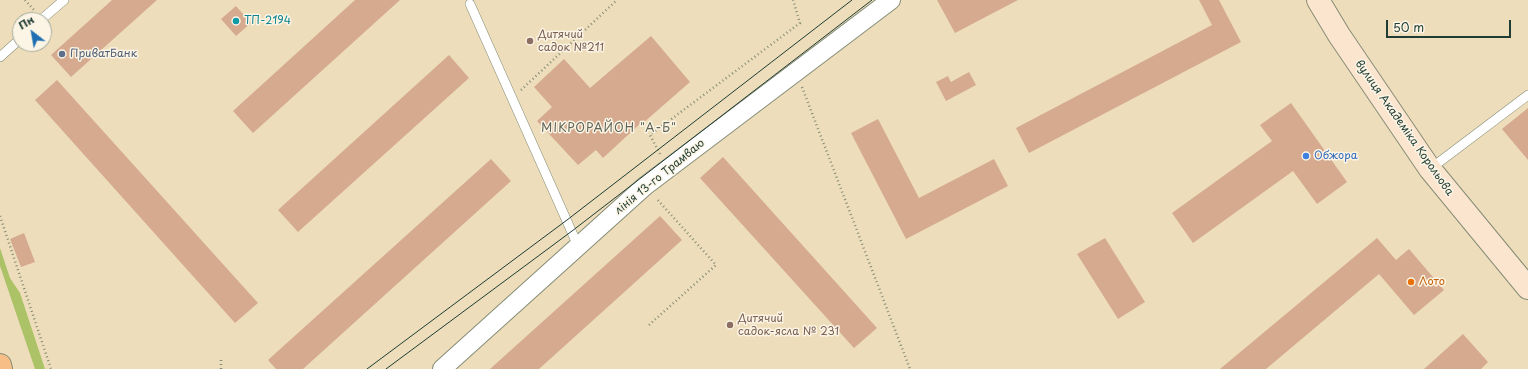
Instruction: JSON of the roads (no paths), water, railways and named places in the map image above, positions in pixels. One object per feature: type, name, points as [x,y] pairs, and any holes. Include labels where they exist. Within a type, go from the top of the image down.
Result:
[{"type":"main road","name":"вулиця Академіка Корольова","points":[[1318,0],[1339,36],[1430,169],[1528,288]]},
{"type":"main road","points":[[0,365],[1,369]]},
{"type":"street","name":"лінія 13-го Трамваю","points":[[442,369],[645,186],[891,0]]},
{"type":"lane","points":[[50,12],[64,0]]},
{"type":"lane","points":[[470,4],[578,246]]},
{"type":"lane","points":[[0,57],[12,46]]},
{"type":"lane","points":[[1430,169],[1528,95]]},
{"type":"tram line","points":[[367,369],[567,220],[852,0]]},
{"type":"tram line","points":[[386,369],[572,231],[872,0]]},
{"type":"place","name":"ТП-2194","points":[[236,21]]},
{"type":"place","name":"Дитячий садок №211","points":[[530,41]]},
{"type":"place","name":"ПриватБанк","points":[[62,54]]},
{"type":"place","name":"Обжора","points":[[1306,156]]},
{"type":"place","name":"Лото","points":[[1411,282]]},
{"type":"place","name":"Дитячий садок-ясла № 231","points":[[730,325]]},
{"type":"district","name":"МІКРОРАЙОН \"А-Б\"","points":[[609,129]]}]
